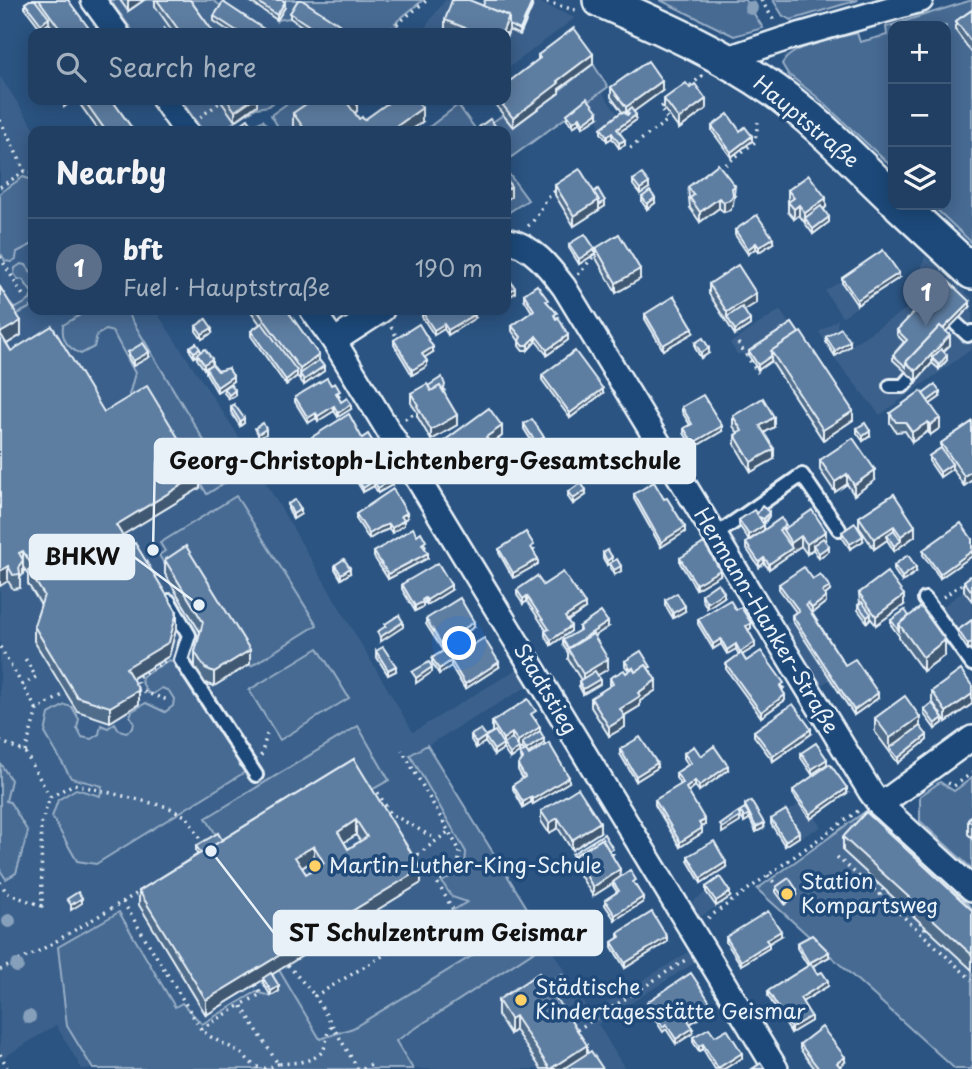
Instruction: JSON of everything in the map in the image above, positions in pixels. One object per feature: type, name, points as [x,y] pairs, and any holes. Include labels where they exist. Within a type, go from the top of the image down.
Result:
[{"type":"main road","name":"Hauptstraße","points":[[589,6],[672,32],[716,63],[777,92],[888,193]]},
{"type":"main road","points":[[905,210],[972,272]]},
{"type":"street","points":[[93,0],[113,28]]},
{"type":"street","points":[[716,63],[890,4],[921,0]]},
{"type":"street","points":[[168,105],[182,126]]},
{"type":"street","name":"Hermann-Hanker-Straße","points":[[511,242],[520,244],[539,258],[564,287],[862,780],[880,805],[972,889]]},
{"type":"street","name":"Stadtstieg","points":[[316,315],[334,341],[776,1069]]},
{"type":"street","points":[[334,341],[387,319]]},
{"type":"street","points":[[880,805],[972,738]]},
{"type":"lane","points":[[926,296],[955,330],[968,335],[972,332]]},
{"type":"lane","points":[[890,386],[902,386],[911,377]]},
{"type":"lane","points":[[714,536],[802,475],[839,529]]},
{"type":"lane","points":[[162,589],[189,635],[181,660],[256,775]]},
{"type":"lane","points":[[928,603],[972,664]]},
{"type":"path","points":[[392,28],[427,0]]},
{"type":"path","points":[[540,0],[589,6]]},
{"type":"path","points":[[680,93],[701,79],[716,63]]},
{"type":"path","points":[[630,148],[668,120],[660,108],[670,100]]},
{"type":"path","points":[[0,120],[25,171]]},
{"type":"path","points":[[714,174],[755,142],[758,122]]},
{"type":"path","points":[[0,187],[28,172]]},
{"type":"path","points":[[511,239],[536,220],[551,193],[561,188]]},
{"type":"path","points":[[575,274],[578,275],[601,247]]},
{"type":"path","points":[[0,257],[24,297]]},
{"type":"path","points":[[387,319],[400,341]]},
{"type":"path","points":[[738,343],[758,373]]},
{"type":"path","points":[[420,483],[443,469],[449,474],[464,463]]},
{"type":"path","points":[[928,603],[972,577]]},
{"type":"path","points":[[0,647],[37,710]]},
{"type":"path","points":[[22,685],[36,677],[23,655]]},
{"type":"path","points":[[138,690],[138,677],[169,658],[181,660]]},
{"type":"path","points":[[130,688],[168,700]]},
{"type":"path","points":[[25,752],[37,710],[66,693]]},
{"type":"path","points":[[0,741],[25,752],[50,797]]},
{"type":"path","points":[[315,996],[455,912],[437,882],[458,866],[460,851],[402,750]]},
{"type":"path","points":[[0,882],[7,893],[42,906],[41,824],[50,797],[75,784],[168,807],[187,817],[205,846]]},
{"type":"path","points":[[368,796],[377,790],[390,813],[436,839]]},
{"type":"path","points":[[578,1030],[698,939],[768,875],[866,806],[880,805]]},
{"type":"path","points":[[408,862],[448,831]]},
{"type":"path","points":[[837,856],[972,980]]},
{"type":"path","points":[[768,875],[780,890]]},
{"type":"path","points":[[878,883],[884,891],[880,895]]},
{"type":"path","points":[[0,970],[144,889]]},
{"type":"path","points":[[123,902],[201,1029],[219,1044],[243,1054],[251,1064],[268,1069],[322,1053],[326,1045],[325,1036],[332,1025]]},
{"type":"path","points":[[920,922],[925,929],[922,933]]},
{"type":"path","points":[[288,965],[315,996],[361,1069],[373,1063]]},
{"type":"path","points":[[201,1029],[261,993],[255,985]]},
{"type":"path","points":[[241,1005],[281,1069]]},
{"type":"path","points":[[0,1054],[8,1066]]},
{"type":"shaded area","points":[[110,0],[212,0],[223,7],[214,21],[224,28],[130,28]]},
{"type":"shaded area","points":[[212,0],[275,0],[290,18],[324,28],[224,28],[214,21],[223,8]]},
{"type":"shaded area","points":[[275,0],[423,0],[395,23],[399,28],[336,28],[300,3],[290,18],[277,20],[285,7]]},
{"type":"shaded area","points":[[445,0],[534,0],[575,18],[511,66],[511,28],[425,28]]},
{"type":"shaded area","points":[[660,0],[745,0],[763,28],[734,36]]},
{"type":"shaded area","points":[[773,0],[858,0],[791,20],[783,16]]},
{"type":"shaded area","points":[[972,0],[972,243],[937,210],[951,210],[951,21],[905,21]]},
{"type":"shaded area","points":[[888,26],[888,163],[817,97],[788,74],[782,64],[787,57],[815,43],[857,33],[860,42],[887,35]]},
{"type":"shaded area","points":[[593,64],[608,87],[511,157],[511,126],[486,126],[503,115],[513,127]]},
{"type":"shaded area","points":[[0,76],[33,126],[28,126],[28,315],[158,315],[236,432],[413,732],[519,668],[530,685],[428,745],[590,1013],[690,951],[697,961],[598,1024],[625,1069],[82,1069],[56,1025],[0,1060]]},
{"type":"shaded area","points":[[602,92],[627,127],[607,141],[601,133],[598,118],[583,127],[573,113]]},
{"type":"shaded area","points":[[185,105],[270,105],[256,108],[228,126],[199,126]]},
{"type":"shaded area","points":[[285,105],[325,105],[301,126],[276,126],[271,115]]},
{"type":"shaded area","points":[[458,105],[473,126],[431,126]]},
{"type":"shaded area","points":[[263,120],[267,126],[253,126]]},
{"type":"shaded area","points":[[23,177],[28,178],[28,246],[17,252],[16,259],[11,262],[0,256],[0,193]]},
{"type":"shaded area","points":[[511,177],[528,200],[511,211]]},
{"type":"shaded area","points":[[925,256],[972,298],[972,349],[880,415],[833,357],[819,332],[838,319],[837,328],[850,346],[909,307]]},
{"type":"shaded area","points":[[21,264],[28,268],[28,287],[14,274],[15,268]]},
{"type":"shaded area","points":[[841,281],[857,307],[842,317],[825,291]]},
{"type":"shaded area","points":[[28,301],[28,309],[10,318],[10,307],[16,308]]},
{"type":"shaded area","points":[[780,310],[801,341],[758,370],[749,357],[746,358],[742,353],[738,355],[730,343]]},
{"type":"shaded area","points":[[80,315],[129,315],[228,481],[207,494],[149,399],[136,407],[129,395],[135,373],[113,332],[106,330],[97,335],[94,347],[81,354],[66,343],[63,325]]},
{"type":"shaded area","points":[[236,496],[317,625],[251,666],[187,561],[169,572],[159,555],[165,551],[160,543]]},
{"type":"shaded area","points":[[754,515],[764,530],[736,548],[726,533]]},
{"type":"shaded area","points":[[964,591],[972,601],[972,647],[968,650],[939,609]]},
{"type":"shaded area","points":[[792,620],[845,670],[820,686],[783,625]]},
{"type":"shaded area","points":[[318,648],[349,698],[280,740],[249,690]]},
{"type":"shaded area","points":[[169,660],[175,662],[245,772],[96,864],[77,861],[52,817],[58,800],[76,789],[100,796],[102,786],[71,778],[45,733],[49,714],[65,705],[72,707],[79,719],[77,728],[82,737],[91,739],[99,734],[101,725],[108,728],[115,723],[119,730],[126,732],[133,728],[134,722],[130,716],[132,711],[146,703],[165,712],[173,706],[174,699],[169,691],[162,688],[153,694],[148,693],[141,681],[143,676]]},
{"type":"shaded area","points":[[358,726],[389,780],[366,793],[226,851],[206,818]]},
{"type":"shaded area","points":[[427,745],[548,942],[396,1041],[413,1069],[93,1069],[67,1026],[58,947],[119,912],[175,1007],[182,1003],[202,1024],[256,992],[271,996],[279,991],[270,976],[279,970],[320,1039],[353,1028],[488,946],[480,930],[481,926],[459,939],[445,915],[467,902],[452,897],[442,882],[465,868],[466,852],[410,755]]},
{"type":"shaded area","points":[[0,763],[11,780],[6,801],[10,802],[28,832],[16,873],[6,879],[0,870]]},
{"type":"shaded area","points":[[972,778],[972,869],[920,821],[920,796],[940,782],[954,791]]},
{"type":"shaded area","points":[[799,804],[810,819],[814,816],[821,827],[785,846],[771,824]]},
{"type":"shaded area","points":[[866,811],[972,908],[972,1069],[955,1069],[757,889]]},
{"type":"shaded area","points":[[720,882],[730,897],[701,917],[692,902]]},
{"type":"building","points":[[35,0],[49,18],[41,24],[25,3]]},
{"type":"building","points":[[39,0],[68,0],[89,28],[59,28]]},
{"type":"building","points":[[157,0],[190,0],[210,28],[177,28]]},
{"type":"building","points":[[255,0],[282,0],[285,2],[277,15]]},
{"type":"building","points":[[298,0],[302,0],[342,26],[312,28],[290,13]]},
{"type":"building","points":[[452,0],[469,0],[509,16],[504,28],[465,28],[445,20]]},
{"type":"building","points":[[485,0],[532,2],[520,30],[509,25],[509,16],[483,6]]},
{"type":"building","points":[[223,2],[262,28],[232,28],[214,16]]},
{"type":"building","points":[[972,10],[972,43],[956,21]]},
{"type":"building","points":[[574,28],[593,54],[513,118],[503,105],[511,105],[511,80],[540,58],[538,55]]},
{"type":"building","points":[[648,61],[662,81],[626,107],[611,87]]},
{"type":"building","points":[[686,83],[690,88],[695,84],[706,99],[679,119],[664,99]]},
{"type":"building","points":[[587,98],[598,112],[583,123],[580,117],[573,122],[567,114]]},
{"type":"building","points":[[88,105],[116,105],[130,126],[102,126]]},
{"type":"building","points":[[231,105],[244,105],[235,111]]},
{"type":"building","points":[[305,105],[349,105],[359,119],[362,117],[364,120],[385,105],[420,105],[422,108],[397,126],[302,126],[293,113]]},
{"type":"building","points":[[631,108],[636,115],[617,129],[625,140],[619,143],[612,133],[607,136],[601,128],[620,113],[629,114],[627,111]]},
{"type":"building","points":[[728,114],[740,131],[745,127],[752,136],[731,152],[712,126]]},
{"type":"building","points":[[248,119],[253,126],[238,126]]},
{"type":"building","points":[[490,119],[495,126],[480,126]]},
{"type":"building","points":[[718,164],[735,186],[732,188],[733,195],[730,200],[724,202],[719,198],[700,212],[690,198],[694,195],[688,187]]},
{"type":"building","points":[[580,169],[599,200],[574,216],[555,185]]},
{"type":"building","points":[[642,174],[649,183],[640,189],[633,180]]},
{"type":"building","points":[[809,175],[826,198],[805,213],[799,205],[794,209],[788,202],[794,198],[788,190]]},
{"type":"building","points":[[598,189],[605,201],[599,205],[594,192]]},
{"type":"building","points":[[650,191],[655,198],[647,204],[642,197]]},
{"type":"building","points":[[821,206],[829,217],[813,229],[805,218]]},
{"type":"building","points":[[757,215],[773,238],[759,247],[756,243],[748,249],[735,230]]},
{"type":"building","points":[[585,234],[595,249],[579,259],[569,244]]},
{"type":"building","points":[[619,234],[640,269],[616,283],[596,248]]},
{"type":"building","points":[[883,250],[899,273],[857,300],[842,278]]},
{"type":"building","points":[[738,265],[756,293],[727,312],[709,284]]},
{"type":"building","points":[[948,281],[970,302],[943,329],[940,326],[906,362],[906,367],[893,355],[907,340],[897,330],[917,309],[919,312]]},
{"type":"building","points":[[537,285],[557,313],[554,315],[556,319],[558,317],[568,335],[547,350],[536,336],[528,345],[522,345],[519,341],[521,337],[512,326],[534,310],[524,294]]},
{"type":"building","points":[[0,287],[21,321],[0,333]]},
{"type":"building","points":[[674,296],[693,328],[663,345],[645,314]]},
{"type":"building","points":[[742,307],[750,320],[735,330],[727,317]]},
{"type":"building","points":[[261,315],[291,315],[319,355],[300,369]]},
{"type":"building","points":[[424,315],[473,315],[448,330],[444,324],[434,330]]},
{"type":"building","points":[[206,319],[212,328],[202,334],[196,326]]},
{"type":"building","points":[[262,323],[297,371],[286,380],[251,331]]},
{"type":"building","points":[[792,323],[799,333],[771,351],[771,356],[758,365],[749,351]]},
{"type":"building","points":[[419,324],[433,347],[422,354],[427,361],[412,370],[394,340]]},
{"type":"building","points":[[52,326],[104,412],[147,386],[200,474],[116,525],[129,546],[135,543],[177,612],[169,642],[126,668],[139,690],[110,707],[77,697],[34,626],[44,595],[28,570],[33,567],[23,551],[19,553],[23,560],[19,566],[20,574],[13,575],[8,566],[0,571],[0,333],[11,351]]},
{"type":"building","points":[[940,326],[950,335],[916,371],[906,362]]},
{"type":"building","points":[[841,328],[850,341],[835,351],[826,337]]},
{"type":"building","points":[[801,332],[853,411],[823,430],[771,351]]},
{"type":"building","points":[[703,338],[709,348],[701,353],[695,343]]},
{"type":"building","points":[[143,343],[149,352],[133,361],[128,352]]},
{"type":"building","points":[[196,343],[200,349],[194,352],[190,347]]},
{"type":"building","points":[[205,349],[212,359],[204,364],[197,354]]},
{"type":"building","points":[[941,349],[947,355],[939,365],[932,358]]},
{"type":"building","points":[[575,351],[603,389],[570,413],[542,375]]},
{"type":"building","points":[[319,360],[324,366],[304,380],[300,374]]},
{"type":"building","points":[[212,364],[218,371],[228,368],[233,376],[217,387],[206,368]]},
{"type":"building","points":[[442,377],[445,385],[443,391],[440,386],[431,391],[428,386]]},
{"type":"building","points":[[327,378],[331,385],[335,383],[340,391],[336,393],[341,402],[347,398],[351,404],[338,413],[334,406],[318,416],[316,413],[308,418],[295,397]]},
{"type":"building","points":[[230,384],[235,390],[229,395],[224,388]]},
{"type":"building","points":[[427,384],[431,391],[440,386],[457,415],[431,430],[411,393]]},
{"type":"building","points":[[935,385],[940,392],[928,401],[923,394]]},
{"type":"building","points":[[921,391],[940,418],[912,432],[905,422],[896,422],[890,413]]},
{"type":"building","points":[[703,395],[722,426],[693,443],[684,428],[692,424],[682,407]]},
{"type":"building","points":[[763,398],[774,417],[760,426],[774,449],[751,462],[735,435],[742,431],[733,416]]},
{"type":"building","points":[[234,404],[244,418],[240,421],[231,407]]},
{"type":"building","points":[[489,408],[502,426],[486,437],[498,454],[476,470],[462,451],[448,461],[437,446]]},
{"type":"building","points":[[349,414],[362,438],[368,434],[373,442],[358,451],[354,443],[326,460],[312,437]]},
{"type":"building","points":[[532,419],[544,437],[536,443],[524,424]]},
{"type":"building","points":[[972,422],[972,471],[964,476],[941,443]]},
{"type":"building","points":[[263,423],[266,429],[258,434],[255,428]]},
{"type":"building","points":[[865,423],[870,431],[863,436],[857,428]]},
{"type":"building","points":[[853,438],[875,470],[854,485],[847,474],[835,482],[820,460]]},
{"type":"building","points":[[941,448],[952,464],[940,472],[929,456]]},
{"type":"building","points":[[371,452],[384,475],[388,473],[392,480],[378,488],[374,481],[363,488],[350,465]]},
{"type":"building","points":[[654,482],[685,527],[661,542],[634,494]]},
{"type":"building","points":[[581,483],[586,490],[573,499],[568,492]]},
{"type":"building","points":[[393,489],[407,513],[401,516],[404,520],[392,528],[389,524],[369,534],[356,514]]},
{"type":"building","points":[[894,494],[915,526],[901,536],[894,526],[874,539],[859,517]]},
{"type":"building","points":[[295,500],[301,509],[293,514],[288,504]]},
{"type":"building","points":[[762,506],[769,512],[764,519],[759,517],[764,525],[749,535],[739,520],[754,510],[757,514]]},
{"type":"building","points":[[812,510],[826,531],[807,544],[801,536],[791,543],[783,530]]},
{"type":"building","points":[[781,518],[786,525],[779,530],[792,548],[769,564],[764,558],[759,562],[746,543]]},
{"type":"building","points":[[855,523],[863,536],[850,544],[842,532]]},
{"type":"building","points":[[961,523],[972,539],[972,551],[940,574],[923,550]]},
{"type":"building","points":[[413,528],[417,535],[421,532],[426,541],[422,544],[428,553],[388,574],[374,552]]},
{"type":"building","points":[[894,530],[901,541],[894,546],[887,535]]},
{"type":"building","points":[[526,532],[538,559],[513,573],[499,549]]},
{"type":"building","points":[[823,538],[829,546],[819,553],[813,545]]},
{"type":"building","points":[[704,543],[720,570],[696,584],[680,558]]},
{"type":"building","points":[[186,546],[250,650],[214,672],[205,668],[195,652],[203,622],[165,560]]},
{"type":"building","points":[[608,550],[612,557],[607,561],[603,553]]},
{"type":"building","points":[[908,555],[916,567],[902,577],[894,565]]},
{"type":"building","points":[[344,559],[350,568],[341,574],[335,565]]},
{"type":"building","points":[[617,559],[621,566],[614,570],[610,563]]},
{"type":"building","points":[[438,563],[451,585],[415,606],[402,584]]},
{"type":"building","points":[[804,567],[813,579],[820,574],[830,587],[822,592],[826,597],[812,608],[808,603],[806,605],[845,665],[855,659],[878,693],[854,710],[792,615],[799,611],[779,584]]},
{"type":"building","points":[[563,572],[585,604],[565,617],[571,626],[551,640],[545,631],[549,629],[527,596],[523,599],[517,590],[537,576],[543,585]]},
{"type":"building","points":[[887,572],[904,595],[876,616],[859,593]]},
{"type":"building","points":[[972,575],[972,592],[964,581]]},
{"type":"building","points":[[718,583],[724,592],[707,603],[702,594]]},
{"type":"building","points":[[677,593],[685,606],[673,613],[665,600]]},
{"type":"building","points":[[460,598],[474,622],[456,634],[460,641],[456,643],[461,652],[484,638],[499,662],[465,684],[451,661],[439,669],[432,658],[445,650],[426,619]]},
{"type":"building","points":[[730,600],[736,610],[741,607],[751,623],[746,626],[755,642],[740,652],[736,644],[727,650],[721,639],[713,644],[698,619]]},
{"type":"building","points":[[862,602],[871,614],[867,617],[858,605]]},
{"type":"building","points":[[921,607],[945,640],[923,657],[899,624]]},
{"type":"building","points":[[905,610],[909,616],[899,624],[899,631],[891,620]]},
{"type":"building","points":[[601,612],[608,622],[568,648],[563,640]]},
{"type":"building","points":[[399,615],[403,622],[380,637],[377,632]]},
{"type":"building","points":[[972,620],[972,642],[968,645],[958,630]]},
{"type":"building","points":[[593,634],[608,659],[583,674],[568,649]]},
{"type":"building","points":[[383,647],[396,666],[388,670],[376,651]]},
{"type":"building","points":[[641,651],[651,667],[646,665],[635,672],[625,661]]},
{"type":"building","points":[[761,651],[784,683],[780,686],[785,695],[761,712],[726,664],[741,653],[746,661]]},
{"type":"building","points":[[429,662],[432,667],[416,678],[412,672]]},
{"type":"building","points":[[646,665],[656,680],[638,693],[640,696],[620,709],[625,717],[609,727],[591,698],[613,684],[610,678],[624,670],[626,673],[633,668],[635,672]]},
{"type":"building","points":[[961,670],[972,686],[972,694],[946,712],[932,691]]},
{"type":"building","points":[[595,671],[600,679],[583,689],[579,681]]},
{"type":"building","points":[[905,696],[920,717],[890,738],[875,718]]},
{"type":"building","points":[[528,699],[536,711],[531,714],[540,727],[518,741],[512,733],[503,739],[492,722]]},
{"type":"building","points":[[932,703],[943,718],[935,724],[924,709]]},
{"type":"building","points":[[793,704],[811,729],[773,756],[754,731]]},
{"type":"building","points":[[920,726],[927,735],[898,758],[890,748]]},
{"type":"building","points":[[481,729],[486,736],[476,743],[471,735]]},
{"type":"building","points":[[495,731],[503,744],[494,750],[485,737]]},
{"type":"building","points":[[540,731],[544,738],[526,750],[522,743]]},
{"type":"building","points":[[640,737],[657,763],[636,776],[620,749]]},
{"type":"building","points":[[512,738],[519,748],[510,754],[503,744]]},
{"type":"building","points":[[549,743],[569,777],[533,799],[531,797],[523,802],[513,785],[525,777],[518,765],[523,759],[520,754],[526,750],[529,755]]},
{"type":"building","points":[[816,743],[827,759],[812,769],[801,753]]},
{"type":"building","points":[[694,746],[701,756],[714,746],[728,766],[699,786],[695,781],[686,788],[705,820],[699,823],[702,828],[680,842],[655,800],[683,783],[676,773],[691,763],[684,753]]},
{"type":"building","points":[[354,759],[421,869],[206,1000],[139,891]],"holes":[[[356,820],[367,837],[348,849],[338,832]],[[314,846],[324,863],[306,874],[295,857]]]},
{"type":"building","points":[[830,764],[847,788],[810,814],[793,790]]},
{"type":"building","points":[[578,788],[600,822],[572,840],[558,818],[549,823],[541,811]]},
{"type":"building","points":[[751,801],[764,823],[756,827],[745,805]]},
{"type":"building","points":[[745,808],[749,814],[744,817],[740,811]]},
{"type":"building","points":[[786,810],[799,832],[785,841],[771,819]]},
{"type":"building","points":[[738,812],[740,817],[722,828],[720,825]]},
{"type":"building","points":[[866,812],[972,910],[972,955],[843,837]]},
{"type":"building","points":[[218,833],[222,840],[201,853],[196,846]]},
{"type":"building","points":[[604,834],[613,849],[609,851],[602,839],[574,856],[576,860],[572,854]]},
{"type":"building","points":[[602,839],[620,869],[593,887],[574,856]]},
{"type":"building","points":[[714,841],[726,862],[701,878],[688,856]]},
{"type":"building","points":[[630,870],[636,880],[633,882],[643,897],[615,915],[605,900],[619,891],[613,882]]},
{"type":"building","points":[[720,877],[730,892],[716,901],[706,887]]},
{"type":"building","points":[[789,878],[797,890],[785,899],[776,887]]},
{"type":"building","points":[[78,892],[82,898],[71,905],[67,899]]},
{"type":"building","points":[[768,911],[781,931],[766,940],[769,943],[741,961],[726,937]]},
{"type":"building","points":[[652,912],[667,937],[625,963],[612,942],[620,937],[618,933]]},
{"type":"building","points":[[812,935],[829,952],[809,963],[797,943]]},
{"type":"building","points":[[811,964],[817,974],[822,972],[828,981],[800,998],[811,1016],[791,1028],[768,991]]},
{"type":"building","points":[[271,973],[279,986],[271,991],[263,978]]},
{"type":"building","points":[[539,973],[587,1045],[550,1069],[515,1016],[510,1019],[498,1000]]},
{"type":"building","points":[[691,973],[712,1005],[688,1020],[693,1028],[676,1039],[666,1024],[663,1027],[647,1002]]},
{"type":"building","points":[[562,975],[566,982],[560,986],[556,979]]},
{"type":"building","points":[[822,1027],[845,1057],[837,1063],[842,1069],[819,1069],[800,1044]]},
{"type":"building","points":[[709,1028],[715,1036],[727,1029],[742,1053],[718,1068],[703,1044],[699,1046],[693,1037]]},
{"type":"building","points":[[591,1051],[603,1069],[563,1069]]},
{"type":"building","points":[[761,1063],[765,1069],[752,1069]]},
{"type":"place","name":"bft","points":[[926,326]]},
{"type":"place","name":"Georg-Christoph-Lichtenberg-Gesamtschule","points":[[153,550]]},
{"type":"place","name":"BHKW","points":[[199,605]]},
{"type":"place","name":"ST Schulzentrum Geismar","points":[[211,851]]},
{"type":"place","name":"Martin-Luther-King-Schule","points":[[315,866]]},
{"type":"place","name":"Station Kompartsweg","points":[[787,894]]},
{"type":"place","name":"Städtische Kindertagesstätte Geismar","points":[[521,1000]]}]
